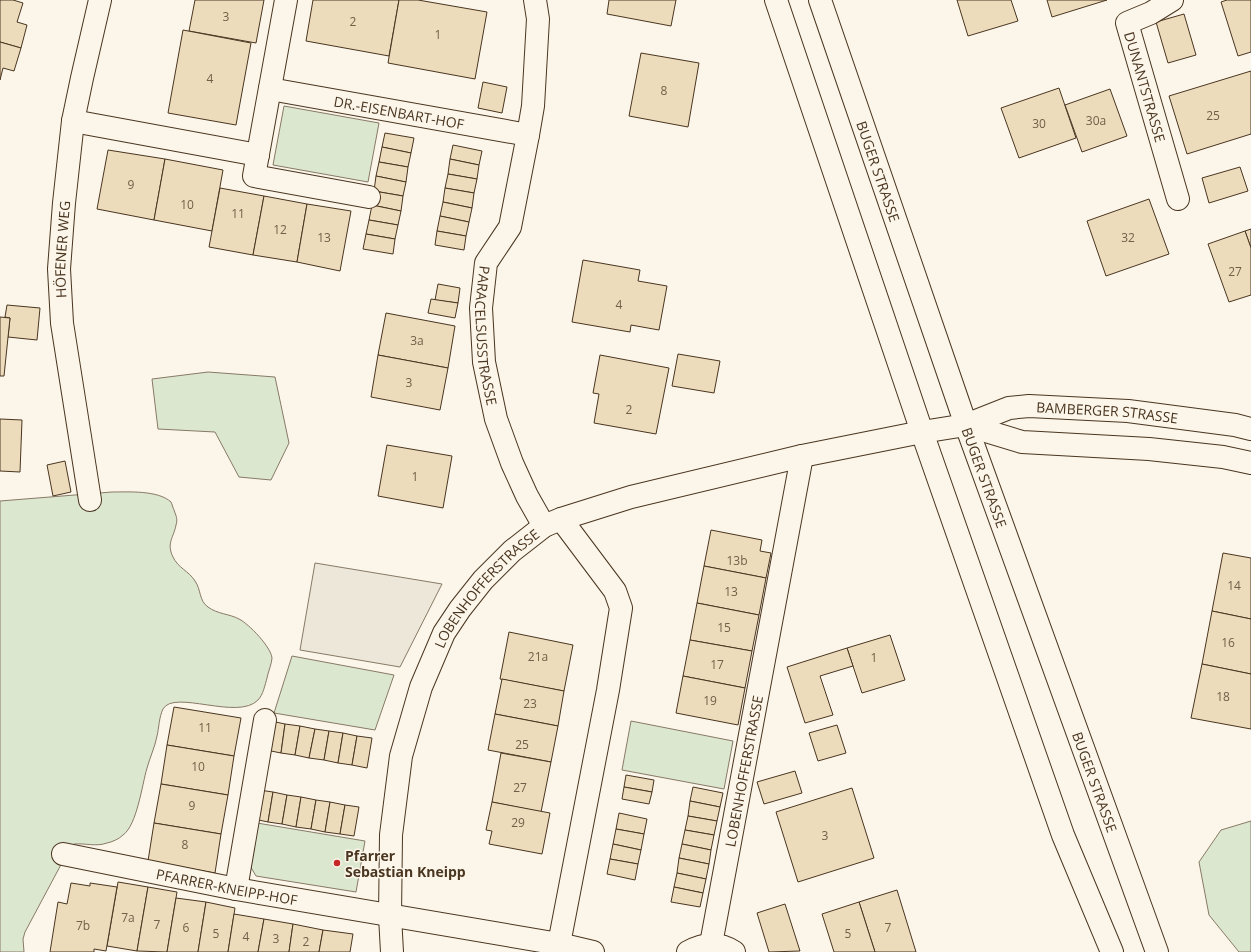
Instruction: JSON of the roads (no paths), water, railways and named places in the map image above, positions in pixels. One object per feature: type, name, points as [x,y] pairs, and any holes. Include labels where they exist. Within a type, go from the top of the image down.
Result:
[{"type":"street","name":"HÖFENER WEG","points":[[90,500],[62,323],[59,269],[64,203],[73,121],[100,0]]},
{"type":"street","points":[[286,0],[254,176],[369,197]]},
{"type":"street","name":"PARACELSUSSTRASSE","points":[[535,0],[538,19],[533,106],[510,227],[486,263],[481,308],[484,362],[496,419],[512,463],[527,496],[615,591],[621,608],[608,690],[560,944]]},
{"type":"street","points":[[776,0],[922,432],[1063,835],[1112,952]]},
{"type":"street","name":"BUGER STRASSE","points":[[820,0],[966,425],[1157,952]]},
{"type":"street","name":"DUNANTSTRASSE","points":[[1172,0],[1151,13],[1127,23],[1178,199]]},
{"type":"street","name":"DR.-EISENBART-HOF","points":[[270,89],[528,135]]},
{"type":"street","points":[[73,121],[258,155]]},
{"type":"street","name":"BAMBERGER STRASSE","points":[[922,432],[966,425],[1009,408],[1029,406],[1128,411],[1235,425],[1251,429]]},
{"type":"street","name":"BAMBERGER STRASSE","points":[[966,425],[1022,442],[1149,449],[1223,457],[1251,464]]},
{"type":"street","name":"LOBENHOFFERSTRASSE","points":[[392,952],[390,916],[391,835],[401,756],[421,687],[444,633],[460,609],[483,580],[512,550],[552,522],[631,497],[802,456],[922,432]]},
{"type":"street","name":"LOBENHOFFERSTRASSE","points":[[711,944],[802,456]]},
{"type":"street","points":[[236,889],[265,720]]},
{"type":"street","name":"PFARRER-KNEIPP-HOF","points":[[63,854],[236,889],[390,916]]},
{"type":"street","points":[[390,916],[560,944],[593,952]]},
{"type":"street","points":[[688,952],[699,946],[711,944],[727,948],[734,952]]},
{"type":"place","name":"Pfarrer Sebastian Kneipp","points":[[337,863]]}]
